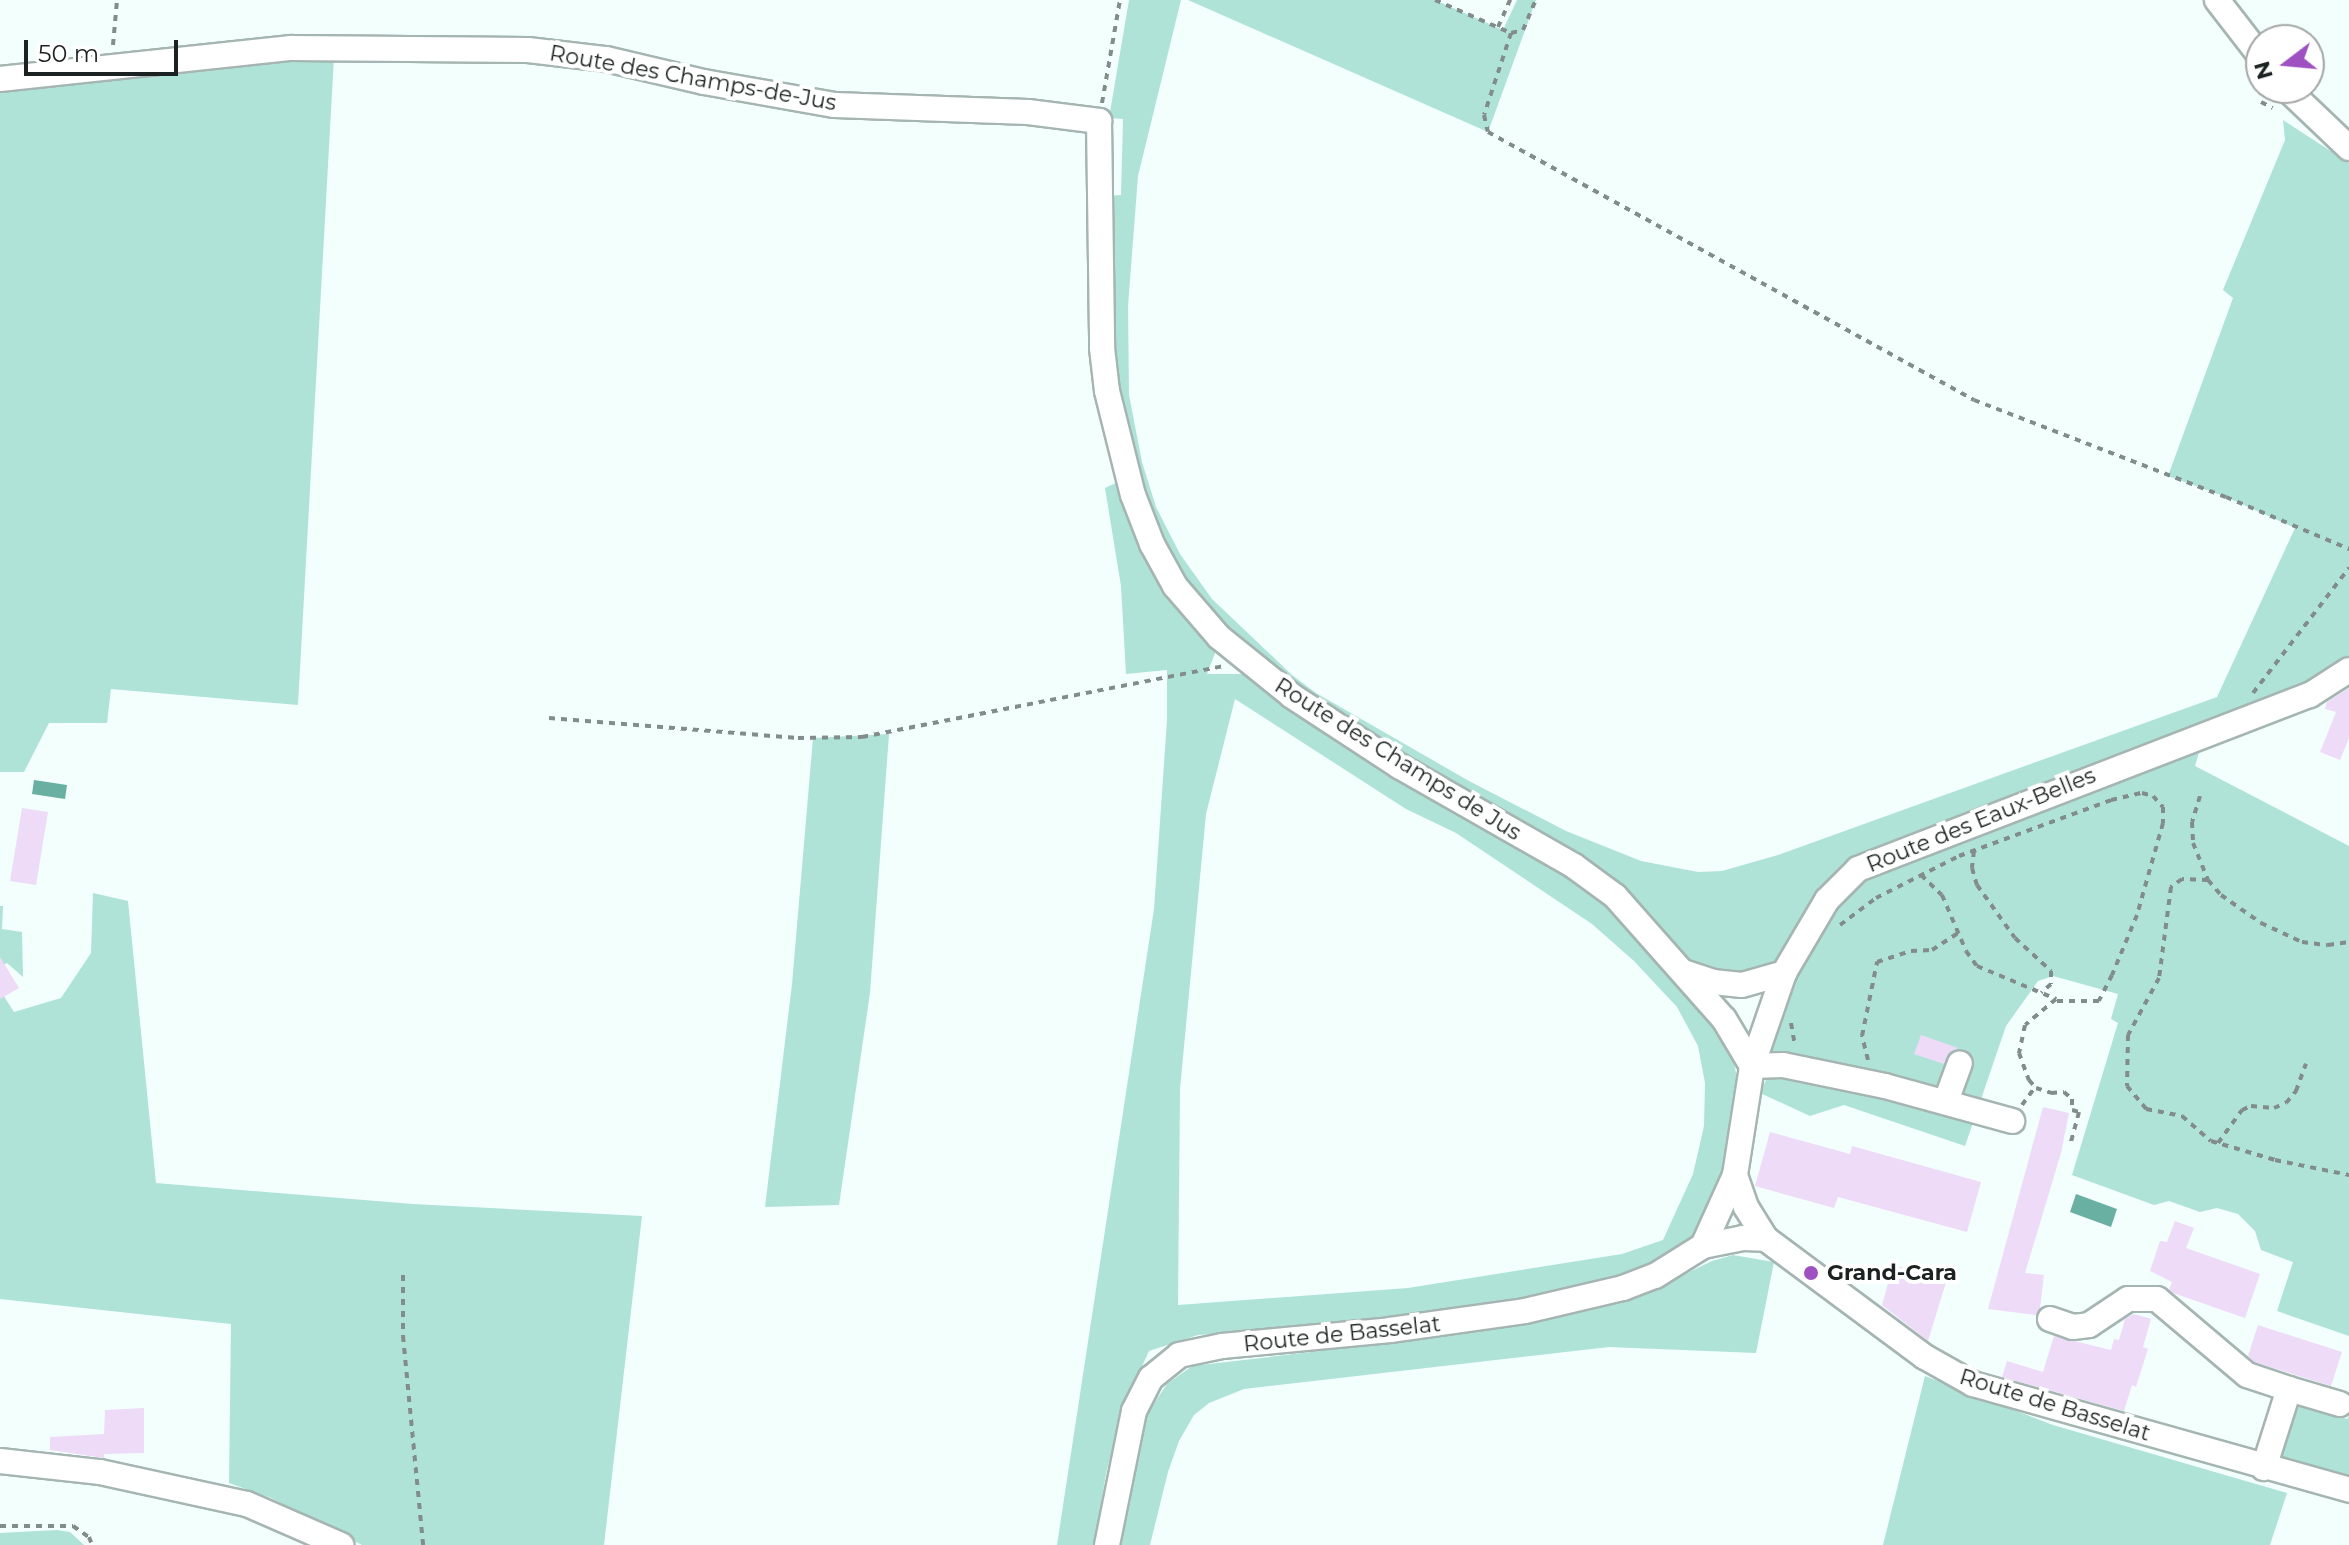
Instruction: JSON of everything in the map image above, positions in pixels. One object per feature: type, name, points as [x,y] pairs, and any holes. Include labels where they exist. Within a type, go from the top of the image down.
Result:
[{"type":"street","points":[[2217,0],[2245,36]]},
{"type":"street","name":"Route des Champs-de-Jus","points":[[0,79],[291,48],[528,50],[606,59],[771,95],[835,105],[1028,112],[1099,121]]},
{"type":"street","points":[[2303,104],[2349,148]]},
{"type":"street","name":"Route des Champs de Jus","points":[[1099,121],[1102,348],[1107,391],[1123,461],[1152,544],[1175,586],[1202,619],[1249,663],[1292,696],[1399,766],[1592,879],[1632,913],[1685,972],[1724,1019],[1752,1066]]},
{"type":"street","name":"Route des Eaux-Belles","points":[[1766,1239],[1746,1207],[1735,1175],[1752,1066],[1784,973],[1827,900],[1858,869],[2228,723],[2310,695],[2349,670]]},
{"type":"street","points":[[1685,972],[1713,982],[1742,985],[1784,973]]},
{"type":"street","points":[[1946,1101],[1960,1063]]},
{"type":"street","points":[[1752,1066],[1798,1068],[1865,1082],[1946,1101],[2012,1121]]},
{"type":"street","points":[[1703,1246],[1735,1175]]},
{"type":"street","name":"Route de Basselat","points":[[1107,1545],[1134,1411],[1151,1378],[1179,1355],[1222,1346],[1404,1329],[1525,1311],[1623,1288],[1655,1276],[1703,1246],[1743,1238],[1766,1239],[1925,1357],[1973,1384],[2349,1490]]},
{"type":"street","points":[[2050,1319],[2073,1327],[2089,1325],[2128,1299],[2157,1299],[2247,1375],[2340,1404]]},
{"type":"street","points":[[2264,1468],[2289,1389]]},
{"type":"street","points":[[0,1461],[100,1472],[247,1504],[341,1545]]},
{"type":"path","points":[[111,68],[117,0]]},
{"type":"path","points":[[1099,121],[1120,0]]},
{"type":"path","points":[[1435,0],[1511,33],[1523,30],[1536,0]]},
{"type":"path","points":[[1498,27],[1510,0]]},
{"type":"path","points":[[1511,33],[1484,115],[1488,132],[1974,400],[2226,497],[2349,549]]},
{"type":"path","points":[[2228,723],[2349,568]]},
{"type":"path","points":[[549,718],[798,738],[862,737],[1180,673],[1249,663]]},
{"type":"path","points":[[1838,927],[1864,905],[1921,875],[1974,851],[2132,794],[2148,794],[2163,807],[2162,831],[2137,915],[2099,1001],[2056,1001],[1977,966],[1970,958],[1942,895],[1921,875]]},
{"type":"path","points":[[2200,796],[2191,830],[2208,880],[2241,911],[2276,931],[2312,944],[2349,942]]},
{"type":"path","points":[[1974,851],[1972,868],[1977,885],[2015,938],[2051,971],[2051,984],[2041,993]]},
{"type":"path","points":[[2208,880],[2182,879],[2171,887],[2159,978],[2128,1035],[2125,1067],[2130,1091],[2146,1109],[2182,1116],[2218,1143],[2349,1175]]},
{"type":"path","points":[[1865,1082],[1869,1063],[1862,1036],[1877,962],[1911,951],[1932,950],[1960,932]]},
{"type":"path","points":[[2056,1001],[2025,1025],[2019,1053],[2029,1080],[2036,1088],[2051,1093],[2064,1092],[2072,1099],[2072,1110],[2079,1112],[2070,1145]]},
{"type":"path","points":[[1790,1012],[1798,1068]]},
{"type":"path","points":[[2218,1143],[2242,1110],[2251,1106],[2274,1108],[2286,1103],[2296,1091],[2306,1064]]},
{"type":"path","points":[[403,1275],[403,1336],[423,1545]]},
{"type":"path","points":[[0,1526],[73,1526],[89,1537],[92,1545]]},
{"type":"shaded area","points":[[1129,0],[1181,0],[1138,176],[1128,306],[1129,395],[1142,462],[1156,507],[1180,554],[1212,599],[1292,675],[1316,693],[1469,781],[1566,831],[1641,861],[1698,872],[1722,871],[1778,855],[2217,697],[2295,528],[2226,497],[2168,476],[2233,298],[2223,290],[2285,140],[2283,120],[2349,163],[2349,657],[2299,686],[1888,843],[1858,859],[1833,876],[1812,899],[1781,964],[1745,979],[1696,967],[1680,956],[1636,906],[1298,693],[1198,604],[1155,534],[1112,378],[1107,196],[1121,195],[1123,119],[1109,118]]},
{"type":"shaded area","points":[[1188,0],[1435,0],[1503,30],[1517,0],[1536,0],[1488,132]]},
{"type":"shaded area","points":[[334,57],[298,705],[111,689],[107,723],[49,723],[24,772],[0,772],[0,88]]},
{"type":"shaded area","points":[[1120,481],[1217,648],[1207,674],[1242,674],[1257,682],[1508,844],[1578,879],[1611,906],[1705,1011],[1732,1052],[1738,1083],[1722,1173],[1703,1225],[1688,1242],[1649,1267],[1563,1294],[1353,1324],[1198,1335],[1149,1351],[1121,1413],[1106,1474],[1094,1545],[1057,1545],[1154,909],[1167,720],[1167,670],[1126,674],[1121,586],[1105,488]],"holes":[[[1235,699],[1406,809],[1456,833],[1592,924],[1634,961],[1677,1007],[1698,1046],[1705,1083],[1704,1126],[1693,1174],[1663,1240],[1622,1254],[1408,1288],[1178,1305],[1180,1089],[1206,814]]]},
{"type":"shaded area","points":[[889,734],[870,993],[839,1205],[765,1207],[792,984],[813,738]]},
{"type":"shaded area","points":[[2201,746],[2195,766],[2349,846],[2349,1336],[2277,1311],[2293,1262],[2261,1250],[2255,1231],[2238,1214],[2217,1208],[2200,1212],[2169,1201],[2154,1205],[2072,1175],[2118,1023],[2111,1019],[2118,994],[2053,976],[2038,981],[2006,1026],[1965,1146],[1844,1105],[1810,1116],[1760,1093],[1777,1056],[1769,1048],[1771,1035],[1824,918],[1858,883],[1878,871]]},
{"type":"shaded area","points":[[34,780],[67,785],[65,799],[32,794]]},
{"type":"shaded area","points":[[93,893],[128,901],[156,1183],[413,1204],[642,1216],[604,1545],[362,1545],[271,1498],[229,1483],[231,1324],[0,1299],[0,990],[14,1012],[61,998],[91,953]]},
{"type":"shaded area","points":[[0,906],[3,906],[2,929],[22,932],[23,977],[7,963],[0,967]]},
{"type":"shaded area","points":[[2076,1194],[2117,1209],[2111,1227],[2070,1212]]},
{"type":"shaded area","points":[[1733,1255],[1774,1262],[1756,1353],[1609,1347],[1244,1389],[1209,1403],[1194,1415],[1179,1441],[1168,1472],[1150,1545],[1118,1545],[1144,1418],[1167,1384],[1192,1366],[1397,1342],[1535,1320],[1642,1295],[1712,1261]]},
{"type":"shaded area","points":[[1925,1376],[2053,1425],[2287,1493],[2270,1545],[1883,1545]]},
{"type":"shaded area","points":[[2292,1404],[2347,1419],[2349,1416],[2349,1477],[2277,1459]]},
{"type":"shaded area","points":[[70,1532],[84,1545],[0,1545],[0,1533]]},
{"type":"building","points":[[2349,688],[2349,738],[2340,760],[2320,752],[2336,712],[2325,709],[2327,702]]},
{"type":"building","points":[[22,808],[48,812],[36,885],[10,881]]},
{"type":"building","points":[[0,957],[19,988],[0,999]]},
{"type":"building","points":[[1921,1035],[1958,1048],[1950,1052],[1944,1064],[1914,1054]]},
{"type":"building","points":[[2043,1107],[2069,1113],[2061,1153],[2025,1273],[2044,1275],[2040,1308],[2036,1315],[1988,1309]]},
{"type":"building","points":[[1770,1132],[1850,1154],[1852,1146],[1981,1182],[1967,1232],[1838,1197],[1834,1208],[1755,1186]]},
{"type":"building","points":[[2175,1221],[2194,1228],[2186,1248],[2260,1274],[2245,1318],[2173,1293],[2169,1290],[2172,1282],[2150,1271],[2160,1241],[2167,1242]]},
{"type":"building","points":[[1893,1265],[1947,1279],[1928,1341],[1882,1305]]},
{"type":"building","points":[[2134,1314],[2151,1319],[2143,1347],[2148,1349],[2136,1387],[2132,1385],[2124,1411],[2002,1377],[2007,1361],[2043,1372],[2054,1336],[2111,1350],[2114,1339],[2119,1340],[2125,1319]]},
{"type":"building","points":[[2258,1325],[2342,1352],[2331,1386],[2254,1362],[2248,1356]]},
{"type":"building","points":[[144,1408],[144,1453],[104,1454],[104,1458],[50,1450],[50,1437],[104,1434],[105,1410]]},
{"type":"place","name":"Grand-Cara","points":[[1811,1273]]}]
